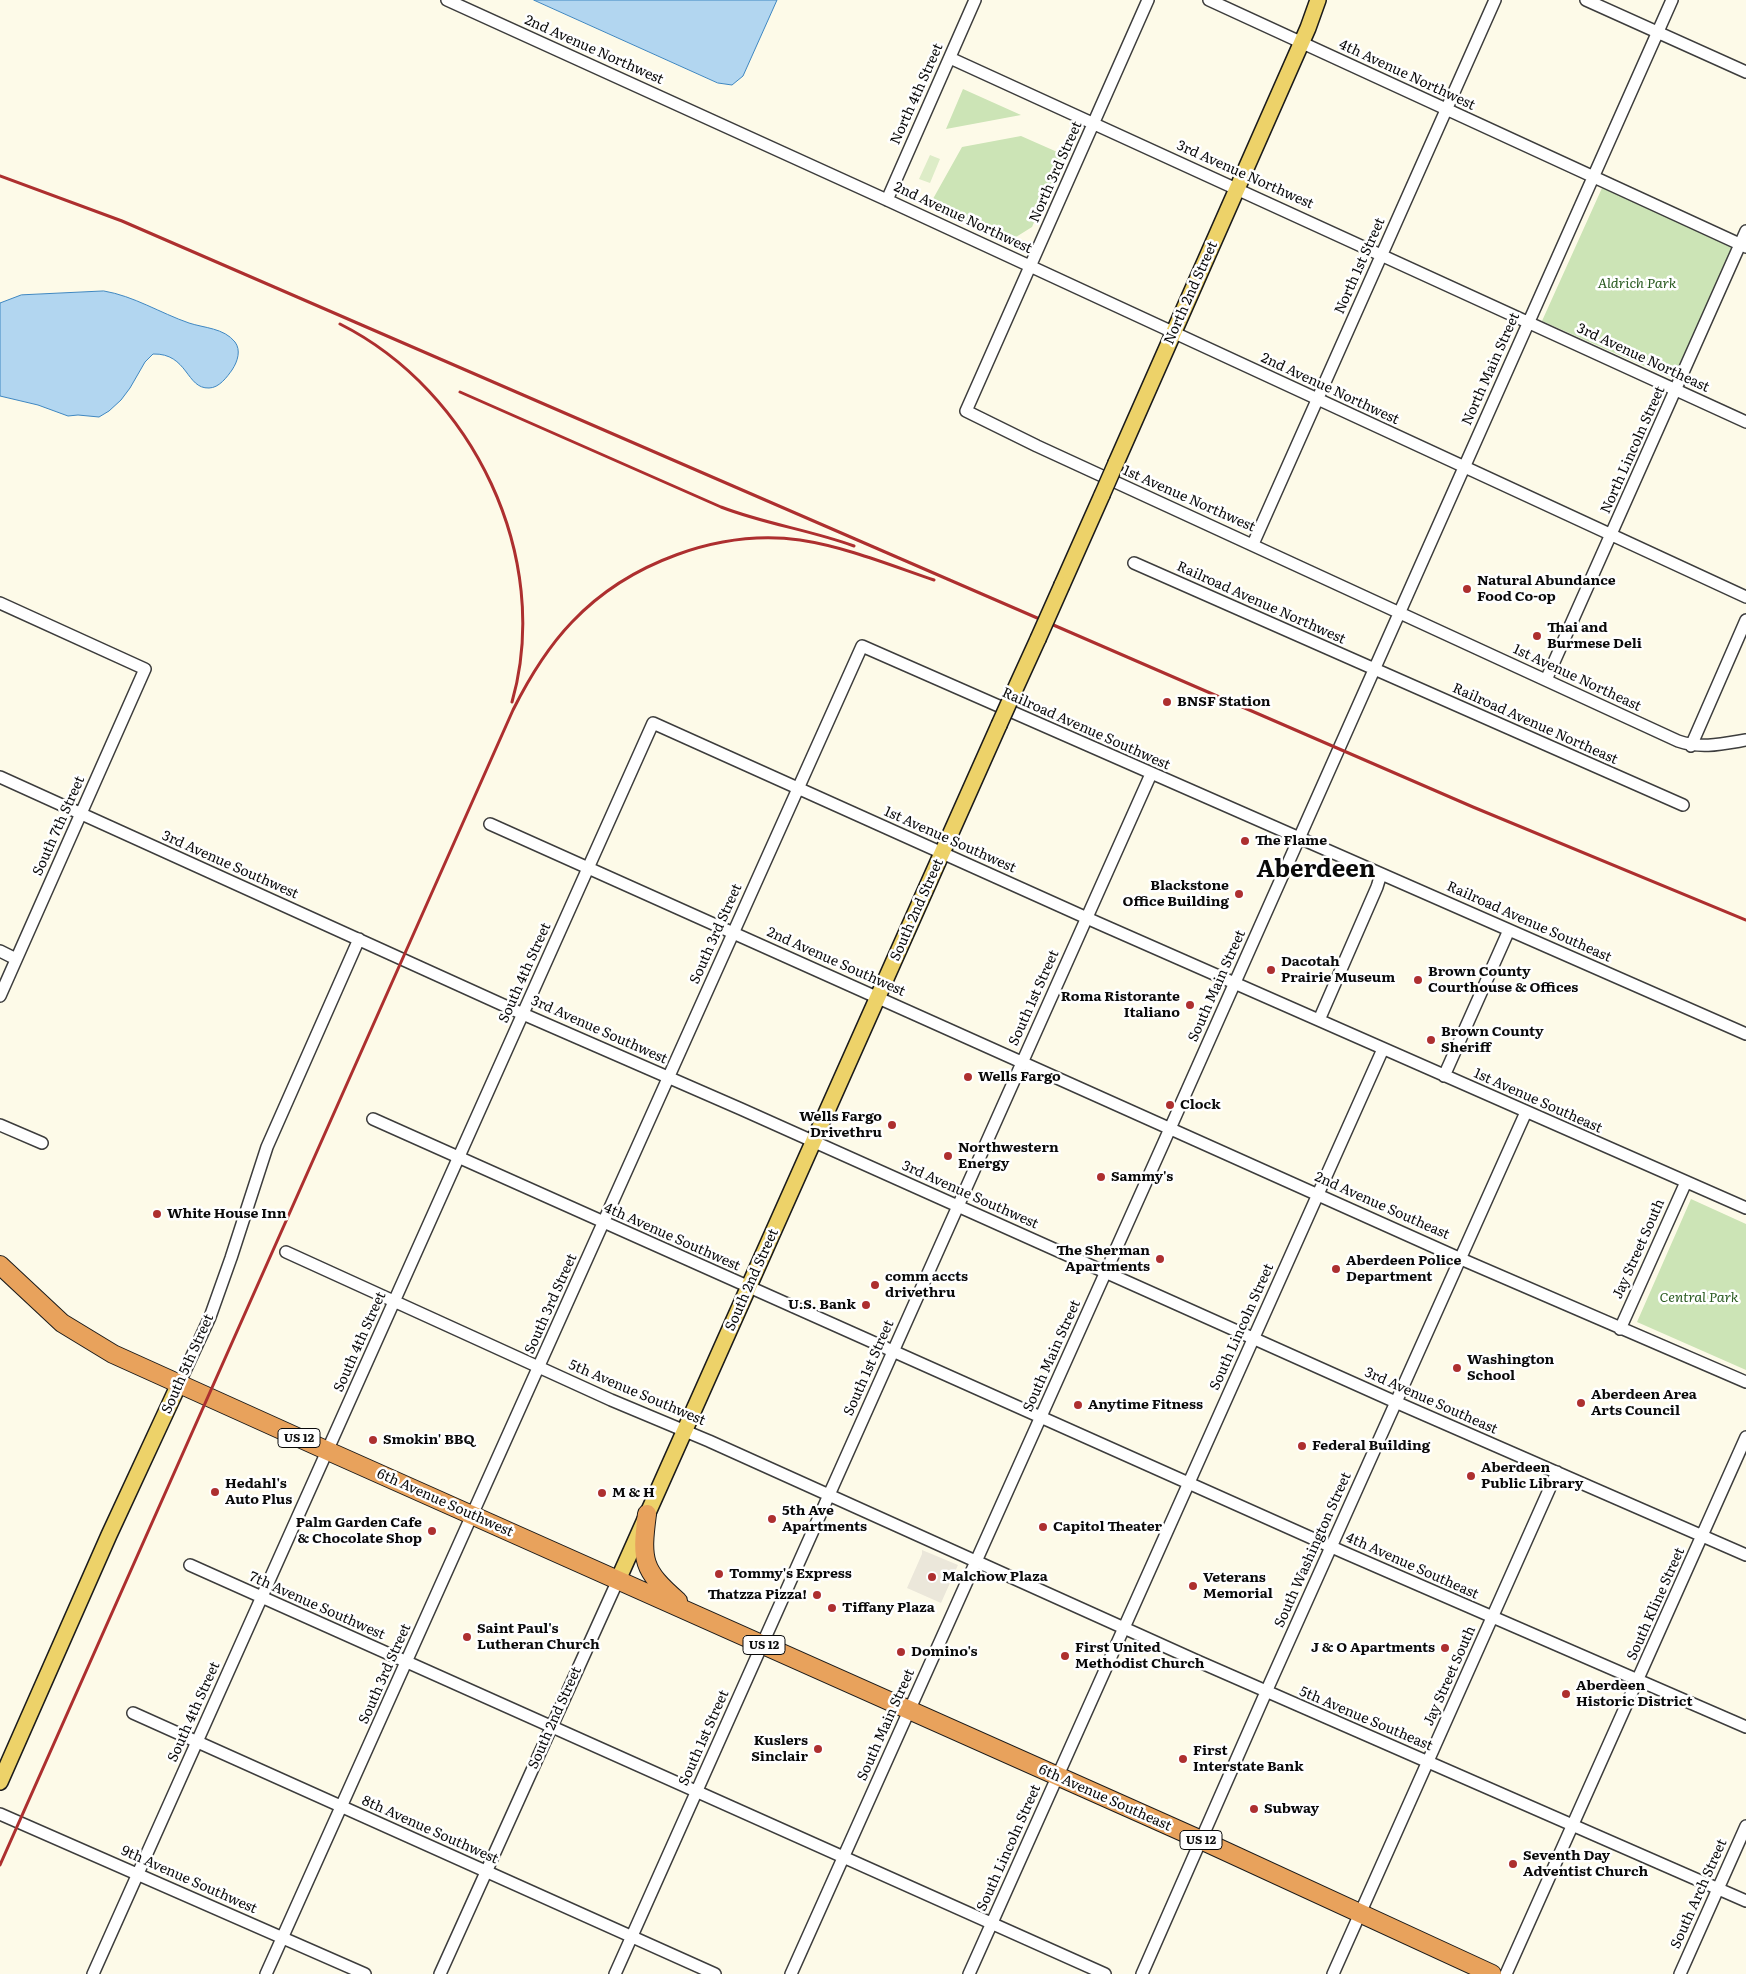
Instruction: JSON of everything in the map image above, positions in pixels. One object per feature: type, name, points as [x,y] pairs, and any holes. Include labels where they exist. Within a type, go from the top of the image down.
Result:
[{"type":"highway","name":"6th Avenue Southwest","points":[[0,1265],[48,1311],[78,1334],[113,1354],[909,1710]]},
{"type":"highway","points":[[647,1514],[643,1549],[646,1566],[664,1589],[691,1613]]},
{"type":"highway","name":"6th Avenue Southeast","points":[[909,1710],[1201,1840],[1492,1974]]},
{"type":"main road","name":"North 2nd Street","points":[[1062,584],[1302,43],[1318,0]]},
{"type":"main road","name":"South 2nd Street","points":[[618,1580],[1062,584]]},
{"type":"main road","name":"South 5th Street","points":[[0,1782],[117,1518],[179,1384]]},
{"type":"street","name":"2nd Avenue Northwest","points":[[447,0],[887,200],[1746,597]]},
{"type":"street","name":"North 4th Street","points":[[887,200],[975,0]]},
{"type":"street","name":"North 3rd Street","points":[[966,411],[1148,0]]},
{"type":"street","name":"4th Avenue Northwest","points":[[1208,0],[1743,246]]},
{"type":"street","name":"North 1st Street","points":[[1253,544],[1496,0]]},
{"type":"street","points":[[1586,0],[1746,72]]},
{"type":"street","name":"North Main Street","points":[[1339,750],[1672,0]]},
{"type":"street","name":"3rd Avenue Northwest","points":[[950,58],[1528,322]]},
{"type":"street","name":"North Lincoln Street","points":[[1546,680],[1676,389],[1743,246],[1746,231]]},
{"type":"street","name":"3rd Avenue Northeast","points":[[1528,322],[1746,422]]},
{"type":"street","name":"1st Avenue Northwest","points":[[966,411],[1037,446],[1400,613]]},
{"type":"street","name":"Railroad Avenue Northwest","points":[[1134,563],[1374,670]]},
{"type":"street","name":"South 7th Street","points":[[0,605],[145,669],[0,996]]},
{"type":"street","name":"1st Avenue Northeast","points":[[1400,613],[1691,746],[1714,745],[1746,740]]},
{"type":"street","points":[[1691,746],[1746,620]]},
{"type":"street","name":"Railroad Avenue Southwest","points":[[862,646],[1299,839]]},
{"type":"street","name":"South 3rd Street","points":[[266,1974],[862,646]]},
{"type":"street","name":"Railroad Avenue Northeast","points":[[1374,670],[1683,805]]},
{"type":"street","name":"1st Avenue Southwest","points":[[653,722],[1235,983]]},
{"type":"street","name":"South 4th Street","points":[[93,1974],[653,722]]},
{"type":"street","name":"South Main Street","points":[[791,1974],[1339,750]]},
{"type":"street","name":"South 1st Street","points":[[615,1974],[1151,774]]},
{"type":"street","name":"3rd Avenue Southwest","points":[[0,777],[523,1014],[814,1141],[1106,1272]]},
{"type":"street","name":"2nd Avenue Southwest","points":[[490,824],[1170,1128]]},
{"type":"street","name":"Railroad Avenue Southeast","points":[[1299,839],[1746,1034]]},
{"type":"street","points":[[1319,1020],[1381,874]]},
{"type":"street","points":[[1444,1076],[1509,930]]},
{"type":"street","name":"South 5th Street","points":[[179,1384],[216,1300],[267,1147],[359,939]]},
{"type":"street","points":[[0,951],[16,959]]},
{"type":"street","name":"1st Avenue Southeast","points":[[1235,983],[1746,1208]]},
{"type":"street","name":"South Lincoln Street","points":[[969,1974],[1383,1049]]},
{"type":"street","name":"South Washington Street","points":[[1142,1974],[1526,1112]]},
{"type":"street","name":"4th Avenue Southwest","points":[[373,1119],[1040,1417]]},
{"type":"street","points":[[0,1125],[42,1143]]},
{"type":"street","name":"2nd Avenue Southeast","points":[[1170,1128],[1461,1259],[1746,1382]]},
{"type":"street","name":"Jay Street South","points":[[1620,1328],[1686,1182]]},
{"type":"street","name":"5th Avenue Southwest","points":[[286,1252],[976,1562]]},
{"type":"street","name":"3rd Avenue Southeast","points":[[1106,1272],[1396,1402],[1746,1555]]},
{"type":"street","name":"4th Avenue Southeast","points":[[1040,1417],[1331,1547],[1746,1727]]},
{"type":"street","name":"South Kline Street","points":[[1506,1974],[1746,1437]]},
{"type":"street","name":"Jay Street South","points":[[1333,1974],[1557,1472]]},
{"type":"street","name":"5th Avenue Southeast","points":[[976,1562],[1266,1692],[1746,1901]]},
{"type":"street","name":"7th Avenue Southwest","points":[[190,1565],[1106,1974]]},
{"type":"street","name":"South 2nd Street","points":[[440,1974],[618,1580]]},
{"type":"street","name":"8th Avenue Southwest","points":[[132,1713],[715,1974]]},
{"type":"street","name":"9th Avenue Southwest","points":[[0,1814],[365,1974]]},
{"type":"street","name":"South Arch Street","points":[[1680,1974],[1746,1826]]},
{"type":"green space","points":[[963,89],[1021,115],[946,129]]},
{"type":"green space","points":[[1021,136],[1064,155],[1032,227],[1008,242],[929,206],[962,147]]},
{"type":"green space","points":[[930,155],[940,159],[930,183],[919,179]]},
{"type":"green space","name":"Aldrich Park","points":[[1602,188],[1733,247],[1673,379],[1542,321]]},
{"type":"green space","name":"Central Park","points":[[1691,1199],[1746,1224],[1746,1370],[1637,1322]]},
{"type":"shaded area","name":"Malchow Plaza","points":[[922,1550],[958,1565],[941,1603],[907,1588]]},
{"type":"water","points":[[534,0],[777,0],[743,76],[732,85],[718,83]]},
{"type":"water","points":[[104,291],[115,293],[178,319],[225,334],[235,342],[238,348],[238,356],[234,367],[222,382],[213,388],[201,387],[173,359],[165,355],[153,354],[145,362],[121,400],[99,417],[68,416],[38,405],[0,396],[0,303],[21,295]]},
{"type":"railway","points":[[0,176],[122,221],[1473,807],[1746,920]]},
{"type":"railway","points":[[340,324],[387,354],[429,391],[464,435],[491,484],[511,536],[521,591],[522,647],[512,702]]},
{"type":"railway","points":[[460,392],[721,507],[854,546]]},
{"type":"railway","points":[[0,1865],[513,710],[532,675],[547,653],[572,622],[595,601],[647,567],[707,546],[738,540],[769,538],[817,543],[851,552],[934,580]]},
{"type":"place","name":"Natural Abundance Food Co-op","points":[[1467,589]]},
{"type":"place","name":"Thai and Burmese Deli","points":[[1537,636]]},
{"type":"place","name":"BNSF Station","points":[[1167,702]]},
{"type":"place","name":"The Flame","points":[[1245,841]]},
{"type":"place","name":"Blackstone Office Building","points":[[1239,894]]},
{"type":"place","name":"Dacotah Prairie Museum","points":[[1271,970]]},
{"type":"place","name":"Brown County Courthouse & Offices","points":[[1418,980]]},
{"type":"place","name":"Roma Ristorante Italiano","points":[[1190,1005]]},
{"type":"place","name":"Brown County Sheriff","points":[[1431,1040]]},
{"type":"place","name":"Wells Fargo","points":[[968,1077]]},
{"type":"place","name":"Clock","points":[[1170,1105]]},
{"type":"place","name":"Wells Fargo Drivethru","points":[[892,1125]]},
{"type":"place","name":"Northwestern Energy","points":[[948,1156]]},
{"type":"place","name":"Sammy's","points":[[1101,1177]]},
{"type":"place","name":"White House Inn","points":[[157,1214]]},
{"type":"place","name":"The Sherman Apartments","points":[[1160,1259]]},
{"type":"place","name":"Aberdeen Police Department","points":[[1336,1269]]},
{"type":"place","name":"comm accts drivethru","points":[[875,1285]]},
{"type":"place","name":"U.S. Bank","points":[[866,1305]]},
{"type":"place","name":"Washington School","points":[[1457,1368]]},
{"type":"place","name":"Aberdeen Area Arts Council","points":[[1581,1403]]},
{"type":"place","name":"Anytime Fitness","points":[[1078,1405]]},
{"type":"place","name":"Smokin' BBQ","points":[[373,1440]]},
{"type":"place","name":"Federal Building","points":[[1302,1446]]},
{"type":"place","name":"Aberdeen Public Library","points":[[1471,1476]]},
{"type":"place","name":"Hedahl's Auto Plus","points":[[215,1492]]},
{"type":"place","name":"M & H","points":[[602,1493]]},
{"type":"place","name":"5th Ave Apartments","points":[[772,1519]]},
{"type":"place","name":"Capitol Theater","points":[[1043,1527]]},
{"type":"place","name":"Palm Garden Cafe & Chocolate Shop","points":[[432,1531]]},
{"type":"place","name":"Tommy's Express","points":[[719,1574]]},
{"type":"place","name":"Malchow Plaza","points":[[932,1577]]},
{"type":"place","name":"Veterans Memorial","points":[[1193,1586]]},
{"type":"place","name":"Thatzza Pizza!","points":[[817,1595]]},
{"type":"place","name":"Tiffany Plaza","points":[[832,1608]]},
{"type":"place","name":"Saint Paul's Lutheran Church","points":[[467,1637]]},
{"type":"place","name":"J & O Apartments","points":[[1445,1648]]},
{"type":"place","name":"Domino's","points":[[901,1652]]},
{"type":"place","name":"First United Methodist Church","points":[[1065,1656]]},
{"type":"place","name":"Aberdeen Historic District","points":[[1566,1694]]},
{"type":"place","name":"Kuslers Sinclair","points":[[818,1749]]},
{"type":"place","name":"First Interstate Bank","points":[[1183,1759]]},
{"type":"place","name":"Subway","points":[[1254,1809]]},
{"type":"place","name":"Seventh Day Adventist Church","points":[[1513,1864]]},
{"type":"district","name":"Aberdeen","points":[[1316,870]]}]
